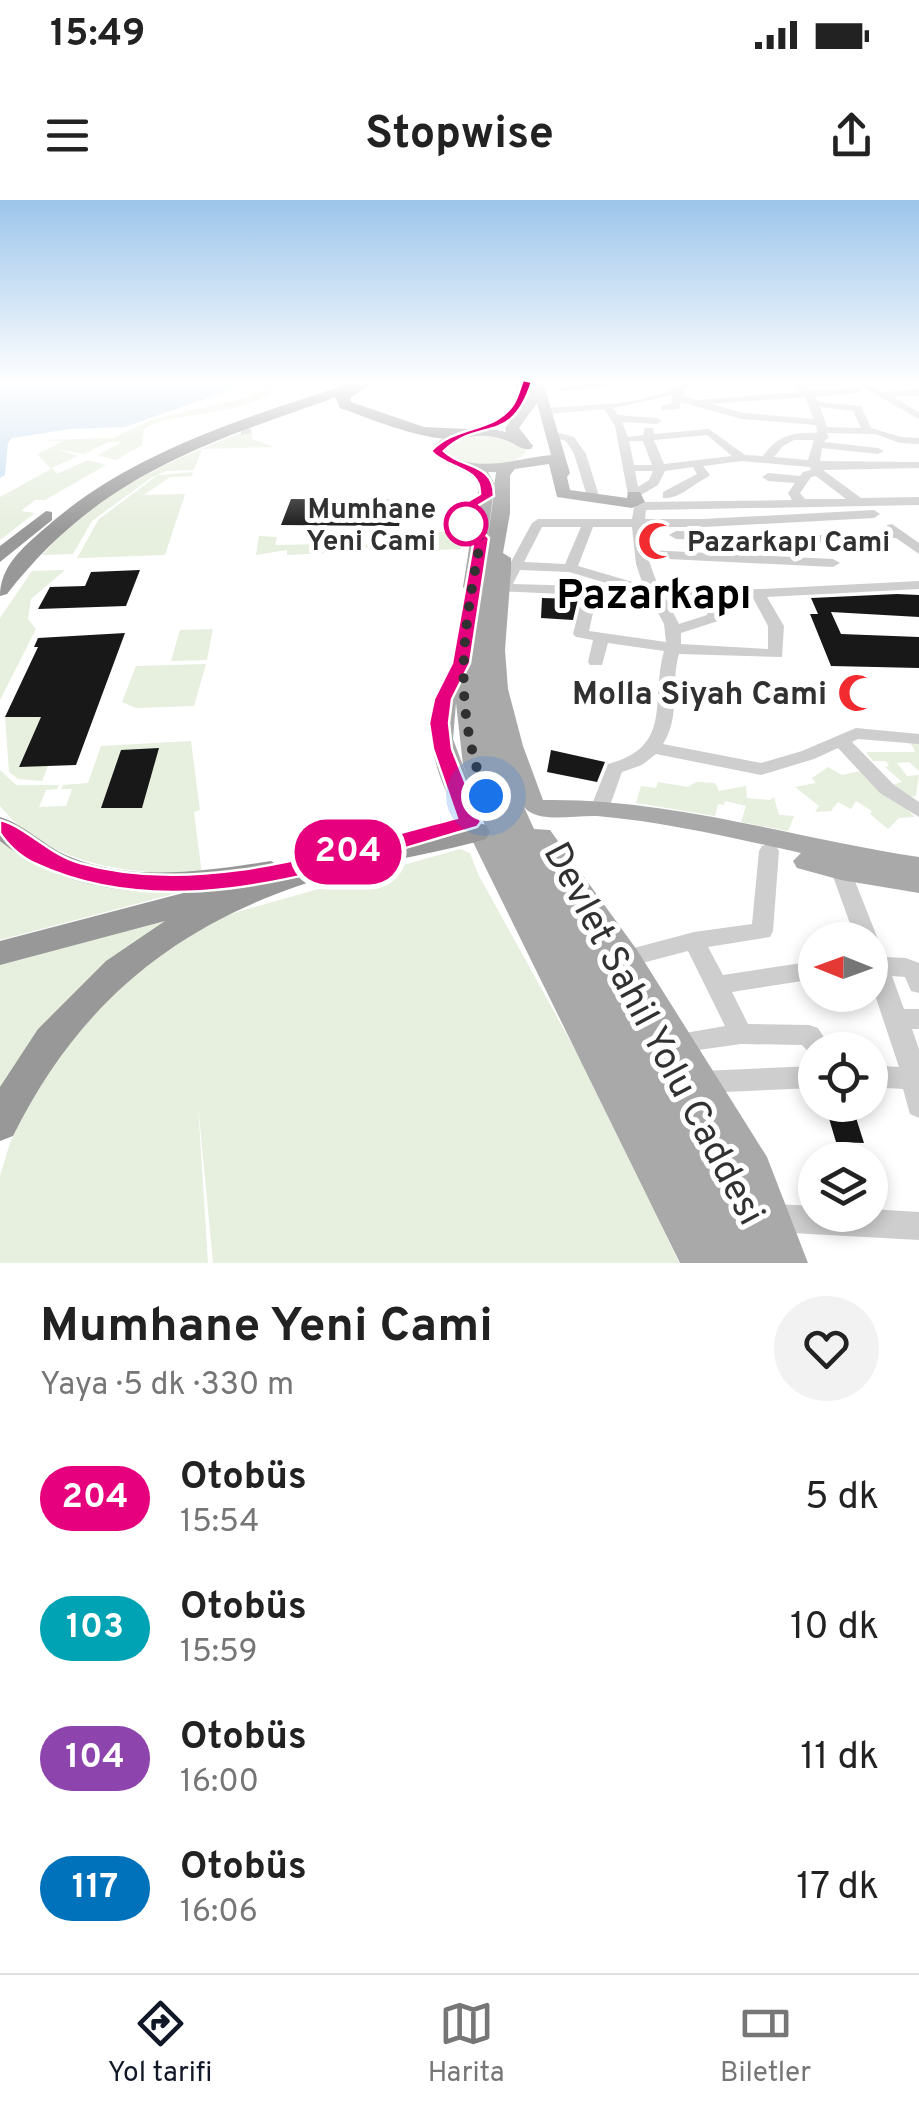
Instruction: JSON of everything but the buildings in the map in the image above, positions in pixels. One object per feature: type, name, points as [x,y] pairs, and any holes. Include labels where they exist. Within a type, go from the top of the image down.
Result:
[{"type":"highway","points":[[0,556],[32,526],[102,478],[204,432]]},
{"type":"highway","points":[[0,590],[45,537],[107,490],[167,457],[230,432]]},
{"type":"highway","points":[[411,432],[430,438],[438,451]]},
{"type":"highway","points":[[432,432],[473,434]]},
{"type":"highway","points":[[0,944],[475,826]]},
{"type":"highway","points":[[0,827],[16,842],[58,865],[125,880],[196,884],[289,873]]},
{"type":"highway","points":[[0,953],[289,873]]},
{"type":"highway","points":[[0,1124],[48,1044],[72,1014],[124,963],[162,934],[199,913],[289,873]]},
{"type":"main road","points":[[479,432],[444,441],[438,451],[445,460],[471,467],[557,456]]},
{"type":"main road","name":"Devlet Sahil Yolu Caddesi","points":[[515,432],[528,454],[502,474],[480,624],[479,706],[495,771],[518,822],[704,1138],[766,1263]]},
{"type":"main road","points":[[473,434],[522,442],[557,456]]},
{"type":"main road","points":[[552,434],[565,490],[622,498],[639,505]]},
{"type":"main road","points":[[557,456],[563,494],[639,505]]},
{"type":"main road","name":"Devlet Sahil Yolu Caddesi","points":[[471,467],[487,485],[491,536],[504,588],[495,647],[498,696],[537,816],[756,1168],[789,1263]]},
{"type":"main road","points":[[491,536],[461,663],[443,699],[439,723],[442,749],[475,826],[553,980],[651,1158],[700,1263]]},
{"type":"main road","name":"Devlet Sahil Yolu Caddesi","points":[[461,663],[475,765],[498,826],[657,1114],[729,1263]]},
{"type":"main road","points":[[475,826],[480,801],[499,794],[537,816],[598,819],[919,862]]},
{"type":"main road","points":[[537,816],[601,807],[919,874]]},
{"type":"main road","name":"Devlet Sahil Yolu Caddesi","points":[[475,826],[507,843],[537,816]]},
{"type":"main road","points":[[736,837],[769,851],[840,871],[919,883]]},
{"type":"street","points":[[618,432],[639,505],[642,554],[654,594]]},
{"type":"street","points":[[626,450],[655,432]]},
{"type":"street","points":[[626,450],[655,432]]},
{"type":"street","points":[[639,505],[660,473],[659,432]]},
{"type":"street","points":[[661,432],[686,462],[704,475],[692,478],[671,493],[589,522],[538,523],[504,588],[590,594],[722,595],[919,584]]},
{"type":"street","points":[[665,432],[678,438],[686,462]]},
{"type":"street","points":[[678,438],[709,432],[737,453]]},
{"type":"street","points":[[824,432],[873,441]]},
{"type":"street","points":[[800,504],[794,493],[816,465],[824,432]]},
{"type":"street","points":[[769,456],[775,444],[789,435],[824,432],[873,441],[919,441]]},
{"type":"street","points":[[868,432],[873,441],[873,466]]},
{"type":"street","points":[[552,434],[570,439],[580,454],[593,496]]},
{"type":"street","points":[[686,462],[737,453],[816,465],[919,466]]},
{"type":"street","points":[[816,465],[919,550]]},
{"type":"street","points":[[768,478],[801,480]]},
{"type":"street","points":[[671,493],[714,504]]},
{"type":"street","points":[[639,505],[919,501]]},
{"type":"street","points":[[639,505],[703,523],[874,514]]},
{"type":"street","points":[[639,505],[713,536],[720,543],[764,545],[831,536],[900,534]]},
{"type":"street","points":[[570,568],[589,522]]},
{"type":"street","points":[[764,545],[773,562]]},
{"type":"street","points":[[642,554],[833,563]]},
{"type":"street","points":[[590,594],[582,634],[672,649],[776,654],[776,626],[730,560]]},
{"type":"street","points":[[517,566],[570,568],[607,576],[654,594],[663,602],[674,630],[664,684],[668,703],[664,731],[652,748],[631,765],[614,768],[601,807]]},
{"type":"street","points":[[674,630],[713,618],[722,595]]},
{"type":"street","points":[[596,662],[600,637]]},
{"type":"street","points":[[652,748],[760,770],[849,737],[919,738]]},
{"type":"street","points":[[849,737],[887,789],[919,811]]},
{"type":"street","points":[[627,958],[694,941],[762,932],[769,851]]},
{"type":"street","points":[[840,871],[859,922]]},
{"type":"street","points":[[694,941],[742,1034]]},
{"type":"street","points":[[888,966],[916,978]]},
{"type":"street","points":[[718,986],[798,973]]},
{"type":"street","points":[[888,985],[908,1019],[919,1106]]},
{"type":"street","points":[[677,1043],[742,1034],[798,1035]]},
{"type":"street","points":[[888,1071],[913,1064]]},
{"type":"street","points":[[702,1082],[798,1078]]},
{"type":"street","points":[[774,1218],[917,1231]]},
{"type":"green space","points":[[127,432],[144,432],[142,445],[116,460],[98,455],[122,442],[108,442],[84,454],[56,449],[78,456],[52,468],[57,474],[88,460],[106,465],[45,500],[35,500],[21,511],[35,513],[0,540],[0,497],[51,469],[37,454],[64,441],[39,440],[114,438]]},
{"type":"green space","points":[[245,432],[252,432],[252,439],[274,447],[202,449],[194,470],[166,471],[151,478],[92,521],[73,554],[42,555],[64,532],[113,495],[194,452]]},
{"type":"green space","points":[[471,435],[499,435],[525,448],[525,453],[499,465],[450,461],[442,445]]},
{"type":"green space","points":[[193,472],[192,476],[170,477],[144,495],[185,494],[165,555],[77,558],[99,519],[158,475]]},
{"type":"green space","points":[[400,532],[451,532],[465,537],[461,549],[406,551],[405,546],[395,547],[395,551],[374,552],[373,547],[363,548],[363,552],[337,553],[336,548],[327,549],[326,553],[287,555],[287,550],[256,555],[259,536],[277,537],[275,545],[383,543],[384,538],[399,538]]},
{"type":"green space","points":[[65,570],[31,599],[28,619],[36,629],[0,700],[0,618],[32,571]]},
{"type":"green space","points":[[213,629],[207,660],[171,661],[180,630]]},
{"type":"green space","points":[[206,664],[194,706],[136,708],[122,702],[136,666]]},
{"type":"green space","points":[[5,717],[41,717],[19,766],[48,766],[42,781],[18,779],[9,772]]},
{"type":"green space","points":[[899,739],[919,742],[919,771],[909,762],[897,763],[907,776],[919,775],[916,796],[905,798],[888,786],[902,782],[885,767],[889,766],[886,761],[873,761],[866,752],[915,752],[912,745]]},
{"type":"green space","points":[[191,741],[200,810],[194,812],[202,874],[119,868],[66,854],[20,826],[0,806],[0,770],[16,785],[59,785],[57,789],[46,790],[39,807],[66,806],[72,789],[61,789],[63,785],[88,783],[101,746]]},
{"type":"green space","points":[[828,767],[842,775],[865,770],[915,817],[899,818],[888,829],[870,814],[872,811],[856,801],[851,809],[838,802],[831,811],[815,812],[819,806],[795,787],[816,783],[812,778]]},
{"type":"green space","points":[[658,782],[688,787],[696,782],[715,783],[719,791],[746,786],[747,798],[774,797],[779,815],[794,816],[788,831],[741,822],[746,806],[725,801],[724,805],[718,804],[715,816],[636,803],[641,786],[656,788]]},
{"type":"green space","points":[[0,840],[181,892],[0,940]]},
{"type":"green space","points":[[460,849],[470,853],[609,1111],[679,1263],[213,1263],[198,1105],[208,1263],[0,1263],[0,1176],[10,1143],[34,1091],[114,985],[209,920]]},
{"type":"green space","points":[[182,911],[0,1106],[0,959]]},
{"type":"water","points":[[0,432],[53,432],[12,438],[8,443],[5,475],[0,478]]},
{"type":"bus line","name":"204","points":[[0,827],[40,857],[78,871],[144,883],[196,884],[288,869],[470,822],[442,749],[439,723],[443,699],[461,663],[481,538],[466,524],[472,503],[487,496],[487,485],[477,470],[445,460],[438,451],[444,441],[483,432]]},
{"type":"place","name":"Mumhane Yeni Cami","points":[[466,524]]},
{"type":"place","name":"Pazarkapı Cami","points":[[657,541]]},
{"type":"place","name":"Molla Siyah Cami","points":[[857,693]]},
{"type":"district","name":"Pazarkapı","points":[[654,593]]},
{"type":"route","points":[[466,524],[481,538],[461,663],[475,765],[486,796]]}]
